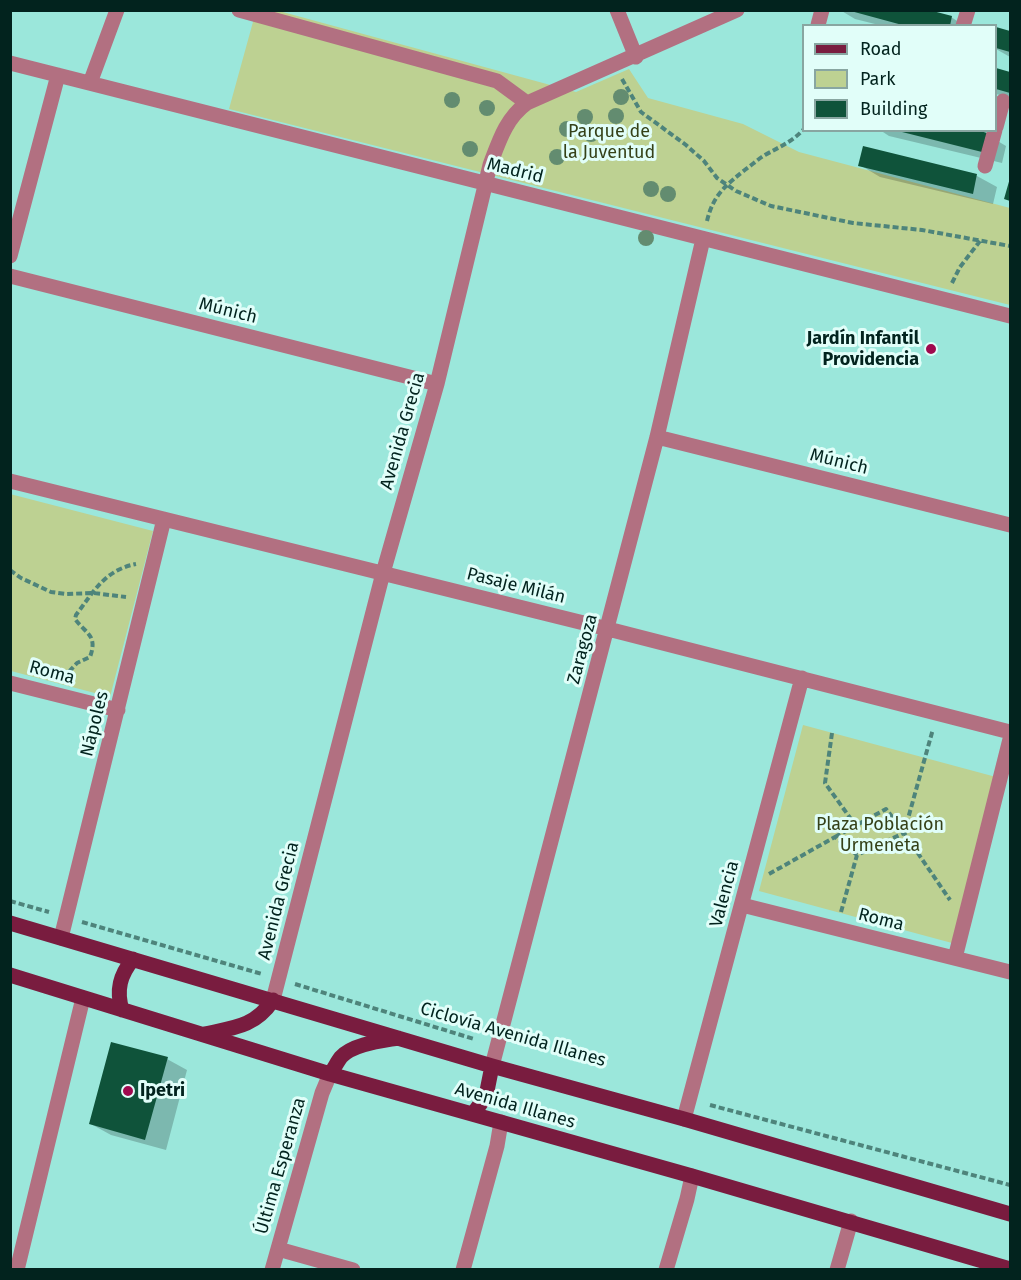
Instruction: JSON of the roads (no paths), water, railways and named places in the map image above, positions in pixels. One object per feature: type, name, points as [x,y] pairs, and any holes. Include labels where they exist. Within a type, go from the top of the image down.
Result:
[{"type":"main road","name":"Avenida Illanes","points":[[10,923],[492,1066],[1011,1214]]},
{"type":"main road","points":[[122,1010],[118,989],[125,968],[133,959]]},
{"type":"main road","name":"Avenida Illanes","points":[[10,975],[330,1074],[850,1221],[1011,1269]]},
{"type":"main road","points":[[201,1035],[242,1026],[255,1020],[273,1000]]},
{"type":"main road","points":[[330,1074],[346,1053],[360,1047],[401,1038]]},
{"type":"main road","points":[[473,1114],[486,1096],[492,1066]]},
{"type":"street","points":[[90,83],[117,10]]},
{"type":"street","points":[[239,10],[497,81],[527,103]]},
{"type":"street","points":[[616,10],[636,57]]},
{"type":"street","name":"Avenida Grecia","points":[[273,1000],[383,573],[437,384],[486,183],[503,130],[517,110],[527,103],[636,57],[737,10]]},
{"type":"street","name":"Madrid","points":[[10,63],[1011,316]]},
{"type":"street","points":[[10,256],[58,75]]},
{"type":"street","points":[[997,122],[1003,101]]},
{"type":"street","points":[[985,166],[994,132]]},
{"type":"street","name":"Zaragoza","points":[[492,1066],[657,437],[703,239]]},
{"type":"street","name":"Múnich","points":[[10,276],[437,384]]},
{"type":"street","name":"Múnich","points":[[657,437],[1011,525]]},
{"type":"street","name":"Pasaje Milán","points":[[10,481],[608,629],[1011,732]]},
{"type":"street","name":"Nápoles","points":[[61,938],[164,519]]},
{"type":"street","name":"Valencia","points":[[684,1119],[802,678]]},
{"type":"street","name":"Roma","points":[[10,683],[118,710]]},
{"type":"street","points":[[955,958],[1011,739]]},
{"type":"street","name":"Roma","points":[[742,905],[1011,972]]},
{"type":"street","points":[[16,1269],[83,998]]},
{"type":"street","name":"Última Esperanza","points":[[272,1269],[322,1093],[330,1074]]},
{"type":"street","points":[[463,1269],[501,1122]]},
{"type":"street","points":[[666,1269],[692,1176]]},
{"type":"street","points":[[837,1269],[850,1221]]},
{"type":"street","points":[[278,1250],[353,1269]]},
{"type":"place","name":"Jardín Infantil Providencia","points":[[931,349]]},
{"type":"place","name":"Ipetri","points":[[128,1091]]},
{"type":"park label","name":"Parque de la Juventud","points":[[609,142]]},
{"type":"park label","name":"Plaza Población Urmeneta","points":[[880,835]]}]
